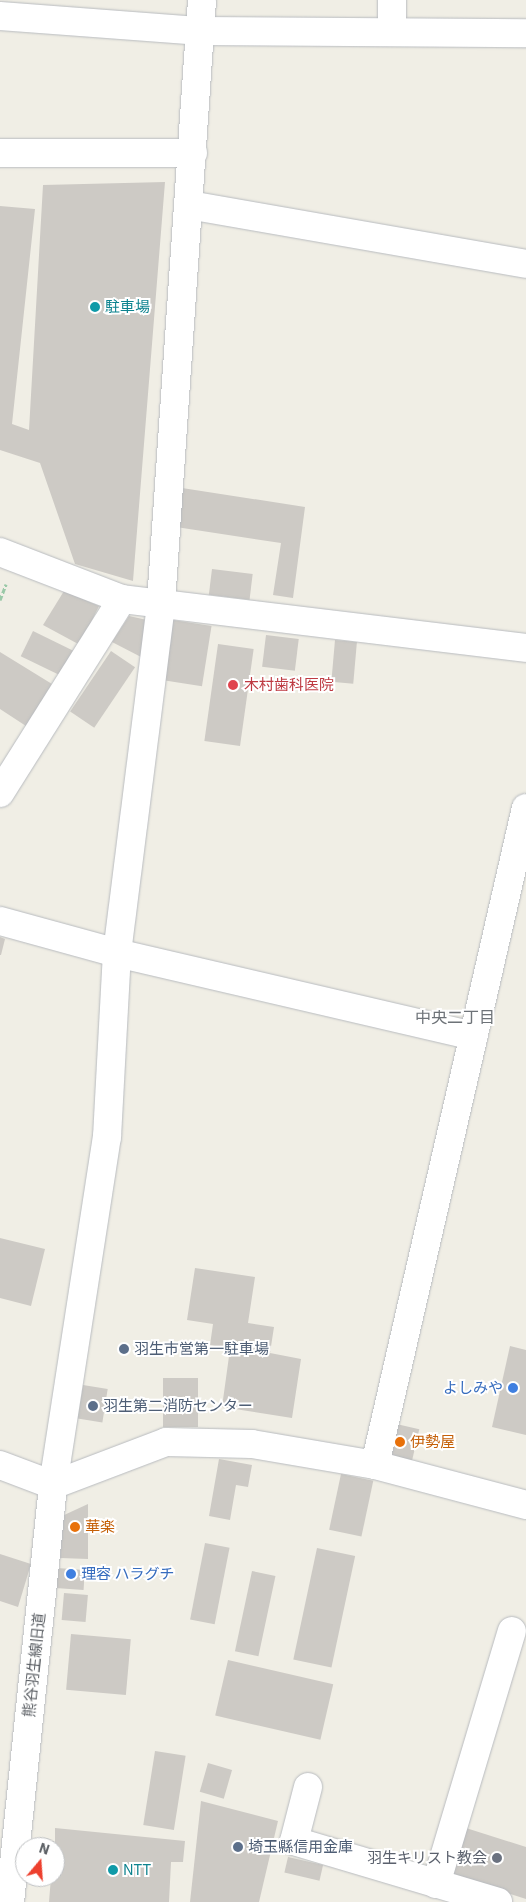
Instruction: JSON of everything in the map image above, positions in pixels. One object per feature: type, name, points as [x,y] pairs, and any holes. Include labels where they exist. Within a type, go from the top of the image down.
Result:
[{"type":"street","name":"熊谷羽生線旧道","points":[[10,1902],[53,1484],[107,1138],[118,953],[162,603],[202,0]]},
{"type":"street","points":[[392,0],[392,32]]},
{"type":"street","points":[[0,16],[201,30],[526,33]]},
{"type":"street","points":[[0,153],[193,153]]},
{"type":"street","points":[[189,205],[526,264]]},
{"type":"street","points":[[0,552],[122,599],[526,648]]},
{"type":"street","points":[[0,793],[122,599]]},
{"type":"street","points":[[375,1466],[473,1036],[520,862],[526,808]]},
{"type":"street","points":[[0,921],[118,953],[473,1036]]},
{"type":"street","points":[[0,1465],[53,1484],[166,1442],[252,1444],[375,1466],[526,1506]]},
{"type":"street","points":[[436,1884],[512,1631]]},
{"type":"street","points":[[308,1787],[294,1841],[498,1902]]},
{"type":"building","name":"駐車場","points":[[165,182],[133,581],[75,564],[40,463],[0,450],[0,206],[35,209],[12,424],[29,430],[43,185]]},
{"type":"building","points":[[182,488],[305,507],[293,598],[273,595],[281,543],[176,527]]},
{"type":"building","points":[[212,569],[253,574],[250,600],[209,595]]},
{"type":"building","points":[[64,591],[99,606],[80,645],[43,625]]},
{"type":"building","points":[[129,616],[147,620],[143,658],[112,642]]},
{"type":"building","points":[[173,620],[212,626],[202,686],[163,680]]},
{"type":"building","points":[[33,631],[74,651],[62,676],[21,656]]},
{"type":"building","points":[[266,635],[299,639],[295,671],[262,667]]},
{"type":"building","points":[[335,640],[357,642],[353,684],[331,682]]},
{"type":"building","points":[[218,644],[254,649],[240,746],[204,741]]},
{"type":"building","points":[[111,651],[135,667],[94,728],[70,712]]},
{"type":"building","points":[[0,652],[52,684],[26,726],[0,709]]},
{"type":"building","points":[[0,937],[5,939],[1,955],[0,955]]},
{"type":"building","points":[[0,1238],[45,1249],[31,1306],[0,1298]]},
{"type":"building","points":[[195,1268],[255,1277],[248,1323],[274,1327],[270,1353],[301,1359],[292,1418],[222,1407],[230,1349],[210,1345],[213,1324],[187,1320]]},
{"type":"building","name":"よしみや","points":[[510,1346],[526,1350],[526,1435],[492,1427]]},
{"type":"building","points":[[163,1378],[198,1378],[198,1427],[163,1427]]},
{"type":"building","points":[[83,1385],[108,1389],[102,1422],[78,1419]]},
{"type":"building","points":[[392,1423],[419,1429],[412,1461],[385,1455]]},
{"type":"building","points":[[219,1459],[252,1465],[248,1487],[236,1485],[230,1520],[209,1516]]},
{"type":"building","points":[[341,1474],[373,1481],[361,1537],[329,1530]]},
{"type":"building","points":[[88,1504],[88,1559],[60,1558],[62,1516]]},
{"type":"building","points":[[205,1543],[230,1548],[215,1624],[190,1620]]},
{"type":"building","points":[[317,1548],[355,1556],[331,1668],[293,1660]]},
{"type":"building","points":[[0,1554],[31,1564],[18,1607],[0,1601]]},
{"type":"building","points":[[57,1568],[85,1570],[84,1590],[56,1588]]},
{"type":"building","points":[[252,1571],[275,1576],[258,1656],[235,1651]]},
{"type":"building","points":[[64,1593],[88,1595],[86,1622],[62,1620]]},
{"type":"building","points":[[71,1634],[131,1639],[126,1695],[66,1690]]},
{"type":"building","points":[[228,1660],[333,1684],[320,1740],[215,1716]]},
{"type":"building","points":[[155,1751],[186,1756],[174,1830],[143,1825]]},
{"type":"building","points":[[208,1763],[232,1770],[224,1799],[200,1792]]},
{"type":"building","points":[[201,1801],[278,1821],[259,1902],[190,1902]]},
{"type":"building","name":"NTT","points":[[55,1828],[185,1841],[183,1862],[171,1862],[169,1902],[49,1902],[50,1887],[65,1887],[65,1837],[55,1837]]},
{"type":"building","points":[[466,1828],[526,1847],[526,1899],[451,1875]]},
{"type":"building","points":[[288,1857],[323,1865],[319,1881],[284,1873]]},
{"type":"place","name":"駐車場","points":[[95,307]]},
{"type":"place","name":"木村歯科医院","points":[[233,685]]},
{"type":"place","name":"羽生市営第一駐車場","points":[[124,1349]]},
{"type":"place","name":"よしみや","points":[[513,1388]]},
{"type":"place","name":"羽生第二消防センター","points":[[93,1406]]},
{"type":"place","name":"伊勢屋","points":[[400,1442]]},
{"type":"place","name":"華楽","points":[[75,1527]]},
{"type":"place","name":"理容 ハラグチ","points":[[71,1574]]},
{"type":"place","name":"埼玉縣信用金庫","points":[[238,1847]]},
{"type":"place","name":"羽生キリスト教会","points":[[497,1858]]},
{"type":"place","name":"NTT","points":[[113,1870]]},
{"type":"district","name":"中央二丁目","points":[[455,1017]]}]
